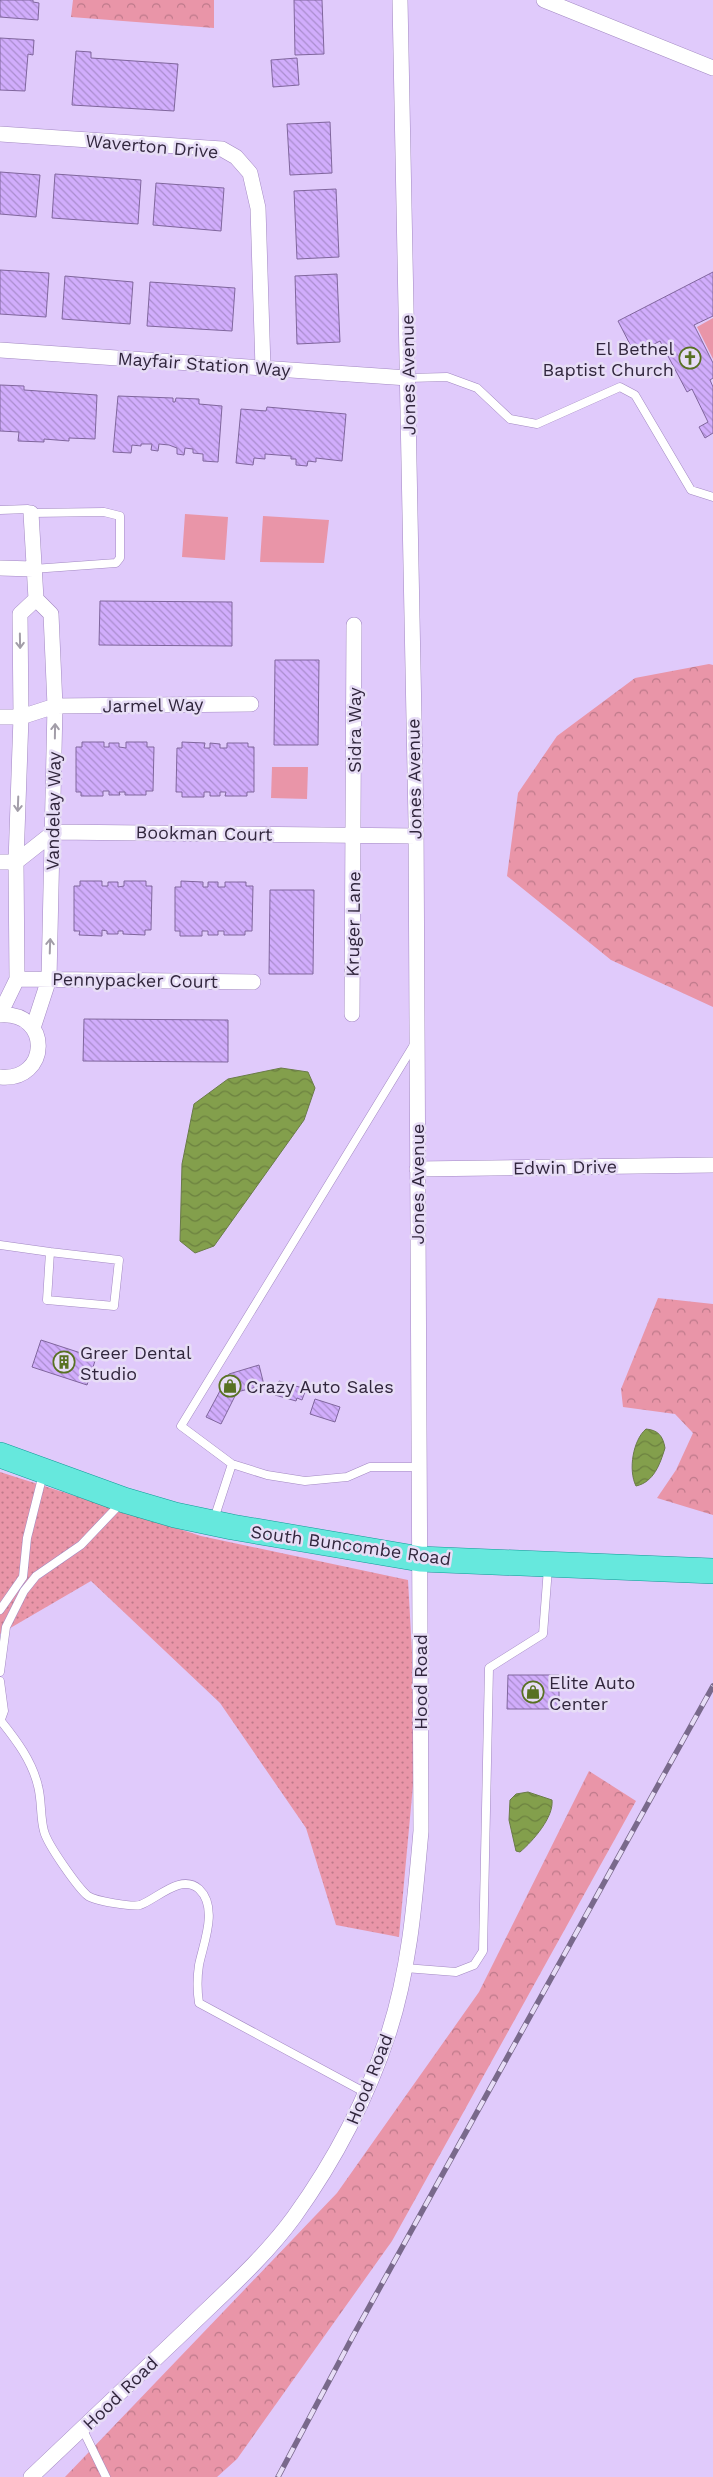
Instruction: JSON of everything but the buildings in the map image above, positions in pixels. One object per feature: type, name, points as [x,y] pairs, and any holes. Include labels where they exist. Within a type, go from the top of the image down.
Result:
[{"type":"main road","name":"South Buncombe Road","points":[[0,1455],[124,1500],[175,1515],[420,1559],[548,1566],[713,1571]]},
{"type":"street","name":"Jones Avenue","points":[[400,0],[416,836],[420,1559]]},
{"type":"street","points":[[544,0],[713,68]]},
{"type":"street","name":"Waverton Drive","points":[[0,134],[222,149],[236,157],[250,173],[258,208],[263,368]]},
{"type":"street","name":"Mayfair Station Way","points":[[0,350],[408,378]]},
{"type":"street","points":[[31,513],[36,599]]},
{"type":"street","points":[[0,568],[33,569]]},
{"type":"street","name":"Vandelay Way","points":[[0,1014],[17,979],[16,862],[21,717],[20,614],[36,599],[51,614],[55,706],[54,832],[49,979],[33,1028]]},
{"type":"street","name":"Sidra Way","points":[[354,625],[354,834]]},
{"type":"street","name":"Jarmel Way","points":[[0,717],[21,717],[55,706],[251,704]]},
{"type":"street","points":[[0,862],[16,862],[54,832]]},
{"type":"street","name":"Bookman Court","points":[[54,832],[416,836]]},
{"type":"street","name":"Kruger Lane","points":[[352,1014],[354,834]]},
{"type":"street","name":"Pennypacker Court","points":[[17,979],[253,982]]},
{"type":"street","points":[[0,1014],[19,1016],[33,1028],[39,1048],[36,1058],[22,1074],[0,1078]]},
{"type":"street","name":"Edwin Drive","points":[[418,1169],[713,1165]]},
{"type":"street","name":"Hood Road","points":[[31,2477],[264,2252],[293,2218],[325,2172],[367,2093],[389,2031],[405,1968],[415,1900],[421,1830],[420,1559]]},
{"type":"lane","points":[[408,378],[447,377],[476,388],[510,419],[537,424],[620,387],[636,396],[691,490],[713,497]]},
{"type":"lane","points":[[0,510],[28,509],[31,513],[104,512],[120,516],[120,558],[116,563],[33,569]]},
{"type":"lane","points":[[416,1041],[181,1426],[232,1464],[268,1475],[305,1480],[347,1477],[370,1467],[419,1467]]},
{"type":"lane","points":[[0,1245],[119,1260],[114,1306],[47,1300],[50,1252]]},
{"type":"lane","points":[[212,1523],[232,1464]]},
{"type":"lane","points":[[0,1672],[6,1627],[24,1577],[27,1538],[44,1472]]},
{"type":"lane","points":[[0,1610],[21,1588],[81,1545],[124,1500]]},
{"type":"lane","points":[[405,1968],[456,1972],[474,1965],[483,1951],[489,1668],[543,1634],[548,1566]]},
{"type":"lane","points":[[0,1682],[4,1711],[1,1721],[24,1751],[38,1786],[44,1832],[69,1875],[89,1897],[119,1904],[139,1905],[175,1887],[188,1884],[199,1890],[208,1906],[209,1928],[199,1965],[197,1989],[199,2003],[367,2093]]},
{"type":"lane","points":[[82,2428],[106,2477]]},
{"type":"green space","points":[[73,0],[214,0],[214,28],[71,17]]},
{"type":"green space","points":[[713,318],[713,359],[697,327]]},
{"type":"green space","points":[[185,514],[228,517],[225,560],[182,557]]},
{"type":"green space","points":[[263,516],[329,520],[324,563],[260,562]]},
{"type":"green space","points":[[709,664],[713,665],[713,1007],[611,960],[507,876],[518,793],[557,736],[635,678]]},
{"type":"green space","points":[[272,767],[308,767],[307,799],[271,798]]},
{"type":"green space","points":[[658,1298],[713,1304],[713,1515],[657,1498],[676,1470],[693,1433],[675,1414],[623,1407],[621,1389]]},
{"type":"green space","points":[[0,1472],[201,1536],[408,1580],[417,1742],[399,1937],[336,1925],[306,1828],[220,1703],[91,1581],[0,1634]]},
{"type":"green space","points":[[589,1771],[636,1801],[392,2241],[237,2459],[217,2477],[65,2477],[337,2193],[479,1992]]},
{"type":"water","points":[[281,1068],[308,1072],[315,1088],[304,1120],[214,1246],[195,1253],[180,1241],[182,1164],[194,1104],[228,1079]]},
{"type":"water","points":[[646,1429],[659,1434],[665,1448],[652,1476],[647,1481],[636,1486],[632,1472],[633,1456],[638,1440]]},
{"type":"water","points":[[528,1792],[552,1800],[552,1807],[542,1828],[520,1852],[516,1851],[509,1820],[510,1800],[516,1794]]},
{"type":"railway","points":[[278,2477],[353,2336],[713,1686]]},
{"type":"place","name":"El Bethel Baptist Church","points":[[690,358]]},
{"type":"place","name":"Greer Dental Studio","points":[[64,1362]]},
{"type":"place","name":"Crazy Auto Sales","points":[[230,1386]]},
{"type":"place","name":"Elite Auto Center","points":[[533,1692]]}]
